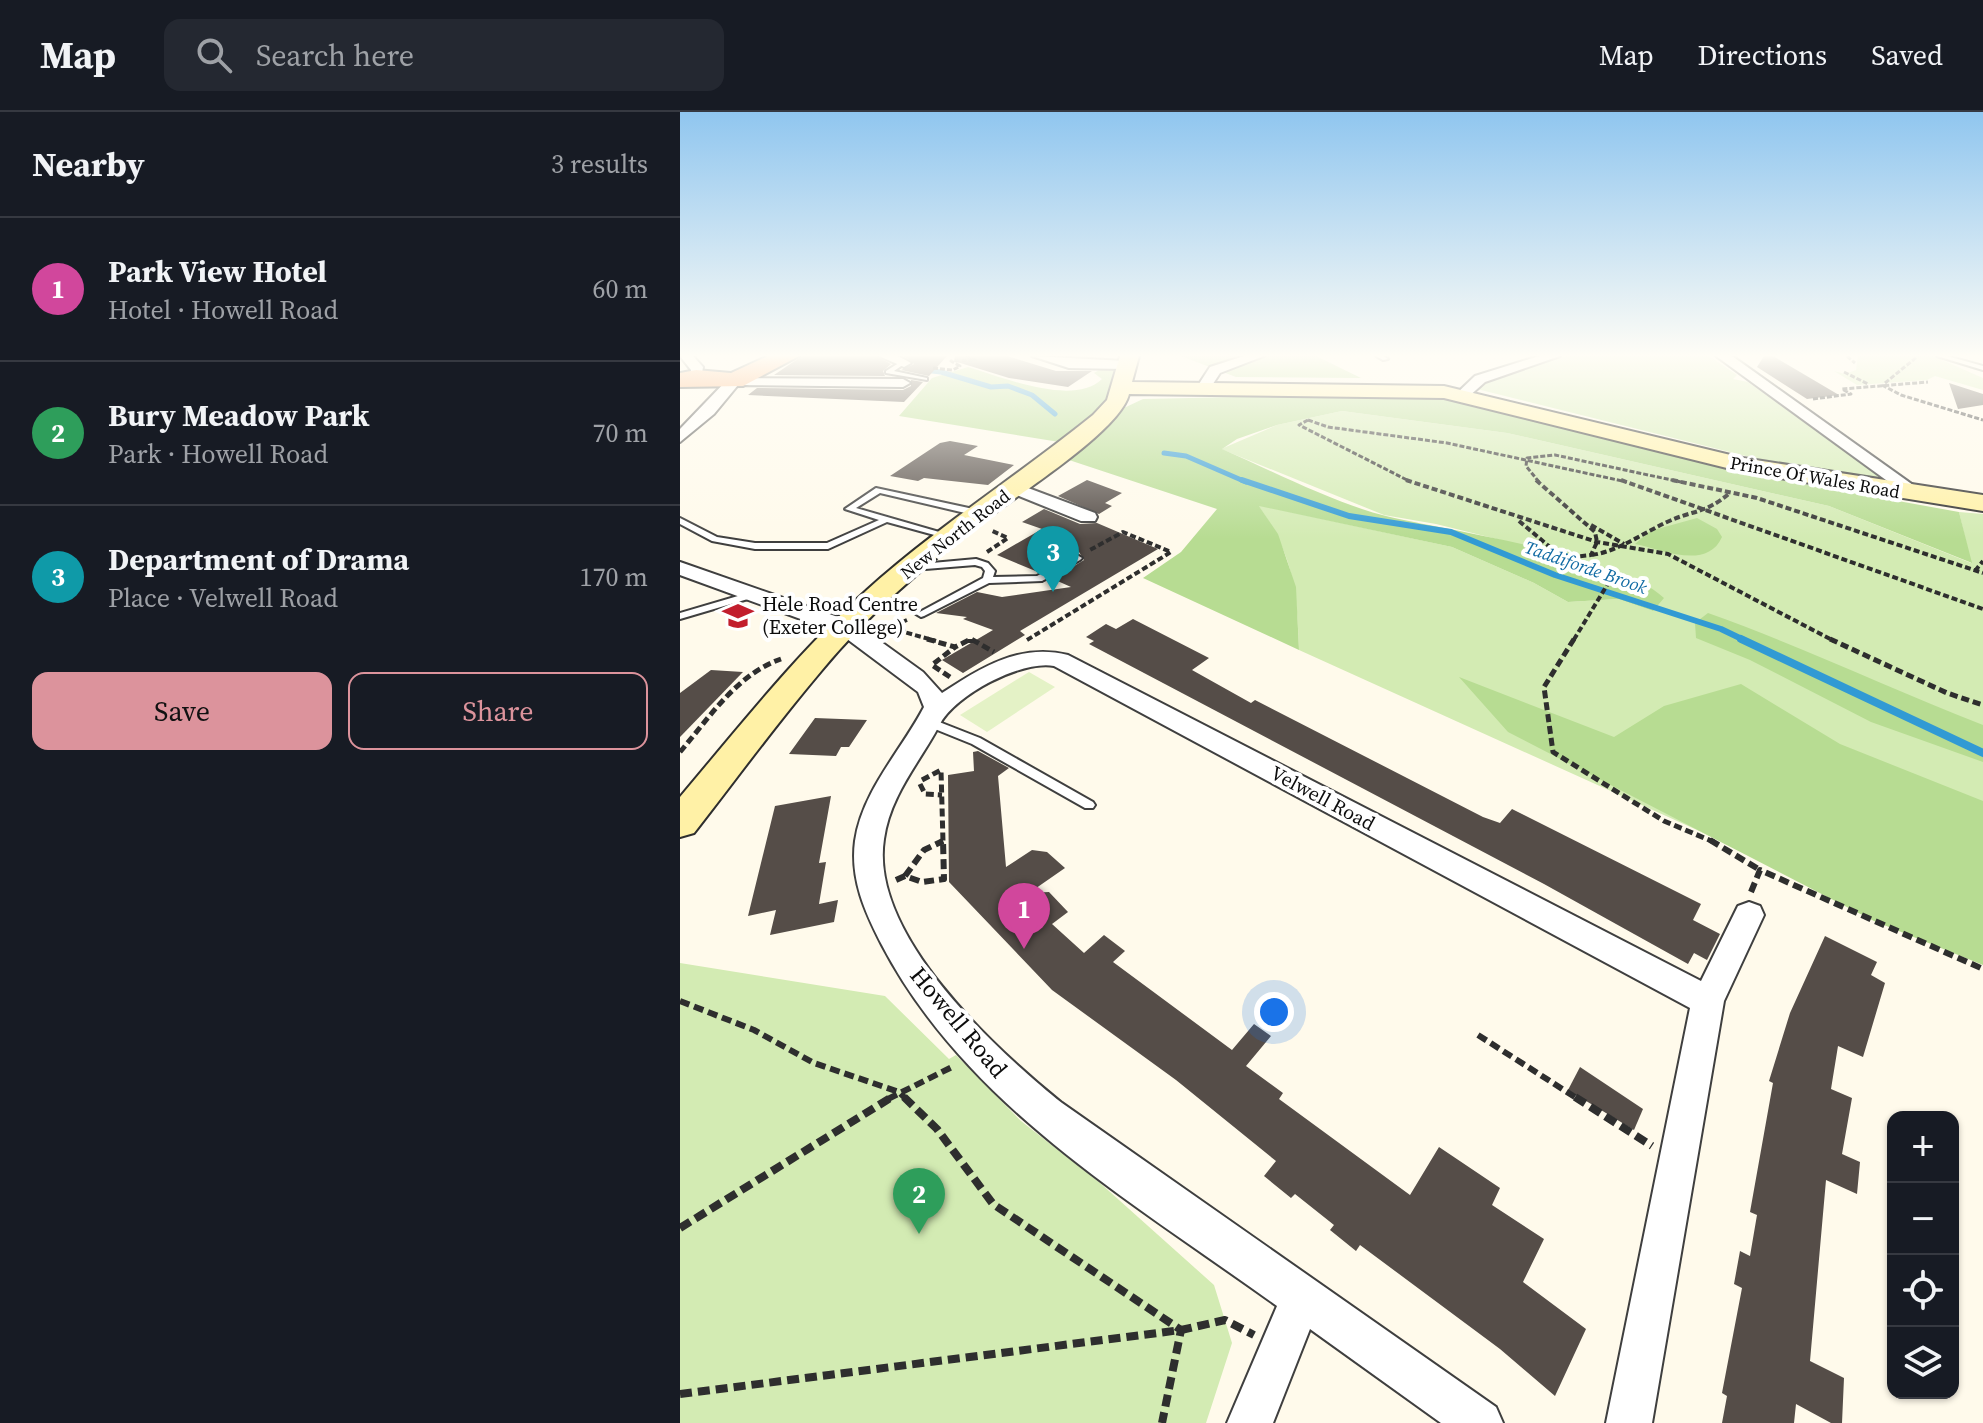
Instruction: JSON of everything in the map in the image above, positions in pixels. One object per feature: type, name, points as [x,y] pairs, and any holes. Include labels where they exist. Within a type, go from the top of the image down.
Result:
[{"type":"street","points":[[680,437],[702,417]]},
{"type":"street","name":"New North Road","points":[[680,823],[812,661],[910,568],[1104,417]]},
{"type":"street","name":"Prince Of Wales Road","points":[[1551,417],[1743,465],[1983,503]]},
{"type":"street","points":[[1808,417],[1918,495]]},
{"type":"street","points":[[1015,488],[1088,517]]},
{"type":"street","points":[[680,568],[847,628],[929,689],[932,714]]},
{"type":"street","name":"Velwell Road","points":[[932,714],[1015,660],[1042,655],[1060,660],[1708,1001]]},
{"type":"street","name":"Howell Road","points":[[932,714],[905,780],[869,830],[868,867],[890,883],[890,930],[916,976],[1006,1079],[1138,1181],[1480,1423]]},
{"type":"street","points":[[1629,1423],[1708,1001],[1749,915]]},
{"type":"street","points":[[1250,1423],[1301,1299]]},
{"type":"lane","points":[[949,536],[849,509],[879,490],[978,513]]},
{"type":"lane","points":[[680,521],[715,539],[755,546],[828,546],[887,519]]},
{"type":"lane","points":[[921,614],[987,580],[1039,579],[1077,558]]},
{"type":"lane","points":[[910,568],[979,563],[990,571],[987,580]]},
{"type":"lane","points":[[680,616],[755,594]]},
{"type":"lane","points":[[932,714],[1089,805]]},
{"type":"path","points":[[1983,609],[1619,479],[1527,458],[1328,427],[1308,420],[1299,425],[1394,475],[1515,518],[1616,547],[1668,554],[1792,621],[1947,693],[1983,705]]},
{"type":"path","points":[[1527,458],[1555,455],[1791,508],[1983,573]]},
{"type":"path","points":[[1527,458],[1526,466],[1532,476],[1587,522],[1632,549]]},
{"type":"path","points":[[1563,558],[1606,553],[1671,520],[1709,510],[1731,493]]},
{"type":"path","points":[[1515,518],[1563,558],[1609,582],[1544,687],[1553,752],[1564,762],[1629,797],[1664,821],[1698,833],[1760,870],[1983,969]]},
{"type":"path","points":[[1587,522],[1597,542]]},
{"type":"path","points":[[1015,648],[1171,552],[1123,532],[1077,558]]},
{"type":"path","points":[[979,563],[991,549],[1008,538],[1001,534]]},
{"type":"path","points":[[1591,555],[1597,542]]},
{"type":"path","points":[[1975,571],[1983,561]]},
{"type":"path","points":[[921,614],[902,622],[904,632],[938,638],[955,647]]},
{"type":"path","points":[[969,689],[932,665],[971,639],[1002,656]]},
{"type":"path","points":[[680,752],[764,665],[776,659],[812,661]]},
{"type":"path","points":[[890,883],[944,879],[941,770],[905,780]]},
{"type":"path","points":[[905,780],[925,794],[942,795]]},
{"type":"path","points":[[890,883],[924,850],[943,841]]},
{"type":"path","points":[[1749,915],[1745,907],[1760,870]]},
{"type":"path","points":[[680,1001],[754,1030],[814,1063],[899,1092],[937,1129],[993,1204],[1181,1330]]},
{"type":"path","points":[[1478,1035],[1599,1116],[1678,1158]]},
{"type":"path","points":[[680,1228],[899,1092],[979,1050]]},
{"type":"path","points":[[680,1394],[1181,1330],[1225,1320],[1280,1349]]},
{"type":"path","points":[[1162,1423],[1181,1330]]},
{"type":"green space","points":[[906,417],[1313,417],[1277,425],[1237,439],[1222,449],[1367,511],[1573,557],[1641,582],[1664,598],[1653,611],[1618,599],[1568,602],[1534,583],[1452,547],[1259,506],[1278,534],[1296,587],[1299,650],[1143,578],[1181,552],[1217,509],[1069,460],[1084,446]]},
{"type":"green space","points":[[1313,417],[1388,417],[1507,433],[1829,506],[1971,563],[1959,512],[1983,514],[1983,964],[1880,921],[1697,830],[1299,650],[1291,574],[1279,541],[1258,505],[1452,547],[1534,583],[1568,602],[1618,599],[1653,611],[1597,564],[1436,524],[1384,515],[1221,449],[1277,425]]},
{"type":"green space","points":[[1388,417],[1529,417],[1771,478],[1959,512],[1972,563],[1829,506],[1507,433]]},
{"type":"green space","points":[[1590,417],[1797,417],[1886,481],[1790,467]]},
{"type":"green space","points":[[1697,518],[1717,529],[1722,537],[1706,553],[1683,555],[1635,544],[1650,531]]},
{"type":"green space","points":[[1708,613],[1983,725],[1983,762],[1871,722],[1750,660],[1696,638],[1695,623]]},
{"type":"green space","points":[[1029,672],[1055,687],[987,732],[960,715]]},
{"type":"green space","points":[[1459,677],[1614,737],[1664,706],[1741,684],[1840,744],[1983,801],[1983,965],[1874,921],[1508,732]]},
{"type":"green space","points":[[680,963],[885,996],[949,1059],[956,1055],[1021,1121],[1100,1183],[1214,1285],[1232,1343],[1206,1423],[680,1423]]},
{"type":"building","points":[[950,441],[978,446],[964,455],[1014,465],[988,485],[924,478],[918,481],[890,476],[940,443]]},
{"type":"building","points":[[1087,480],[1122,493],[1105,503],[1112,506],[1099,514],[1058,496]]},
{"type":"building","points":[[1044,509],[1080,524],[1097,523],[1158,549],[1020,631],[1025,635],[963,673],[942,660],[993,630],[963,619],[967,617],[936,613],[977,592],[1002,597],[1071,587],[1053,579],[1084,560],[1079,552],[1038,572],[997,555],[1042,529],[1022,522]]},
{"type":"building","points":[[1133,619],[1209,658],[1192,670],[1251,703],[1255,700],[1483,817],[1500,823],[1512,809],[1701,904],[1693,920],[1720,934],[1707,960],[1694,953],[1688,964],[1544,884],[1089,644],[1094,641],[1086,637],[1106,624],[1116,629]]},
{"type":"building","points":[[711,670],[743,672],[680,737],[680,693]]},
{"type":"building","points":[[815,718],[867,720],[849,747],[841,747],[836,756],[789,754]]},
{"type":"building","points":[[978,751],[1009,768],[998,776],[1006,867],[1032,850],[1047,852],[1065,868],[1029,893],[1049,892],[1068,912],[1052,924],[1084,953],[1104,935],[1125,951],[1113,962],[1232,1050],[1254,1024],[1271,1036],[1246,1066],[1283,1093],[1279,1099],[1410,1195],[1439,1147],[1500,1188],[1492,1205],[1544,1239],[1523,1282],[1586,1329],[1555,1396],[1500,1349],[1360,1245],[1356,1251],[1330,1230],[1334,1225],[1295,1194],[1291,1198],[1264,1176],[1276,1161],[1176,1080],[1052,990],[949,882],[948,775],[974,771],[973,752]]},
{"type":"building","points":[[831,796],[819,863],[826,862],[819,904],[838,900],[834,922],[770,935],[776,910],[748,916],[775,806]]},
{"type":"building","points":[[1825,936],[1877,962],[1871,975],[1885,983],[1863,1057],[1838,1046],[1831,1089],[1852,1098],[1842,1154],[1860,1162],[1857,1194],[1826,1180],[1810,1361],[1844,1378],[1842,1423],[1831,1423],[1796,1404],[1794,1423],[1722,1423],[1727,1396],[1722,1393],[1742,1288],[1734,1284],[1740,1251],[1750,1256],[1757,1215],[1750,1212],[1773,1083],[1769,1081],[1790,1013]]},
{"type":"building","points":[[1580,1067],[1643,1109],[1634,1130],[1568,1090]]},
{"type":"waterway","name":"Taddiforde Brook","points":[[1164,453],[1186,456],[1246,482]]},
{"type":"waterway","name":"Taddiforde Brook","points":[[1242,480],[1349,516],[1451,532],[1555,575],[1721,629],[1746,641]]},
{"type":"waterway","name":"Taddiforde Brook","points":[[1741,639],[1983,753]]},
{"type":"place","name":"Department of Drama","points":[[1053,592]]},
{"type":"place","name":"Hele Road Centre (Exeter College)","points":[[738,616]]},
{"type":"place","name":"Park View Hotel","points":[[1024,949]]},
{"type":"place","name":"Bury Meadow Park","points":[[919,1234]]}]
